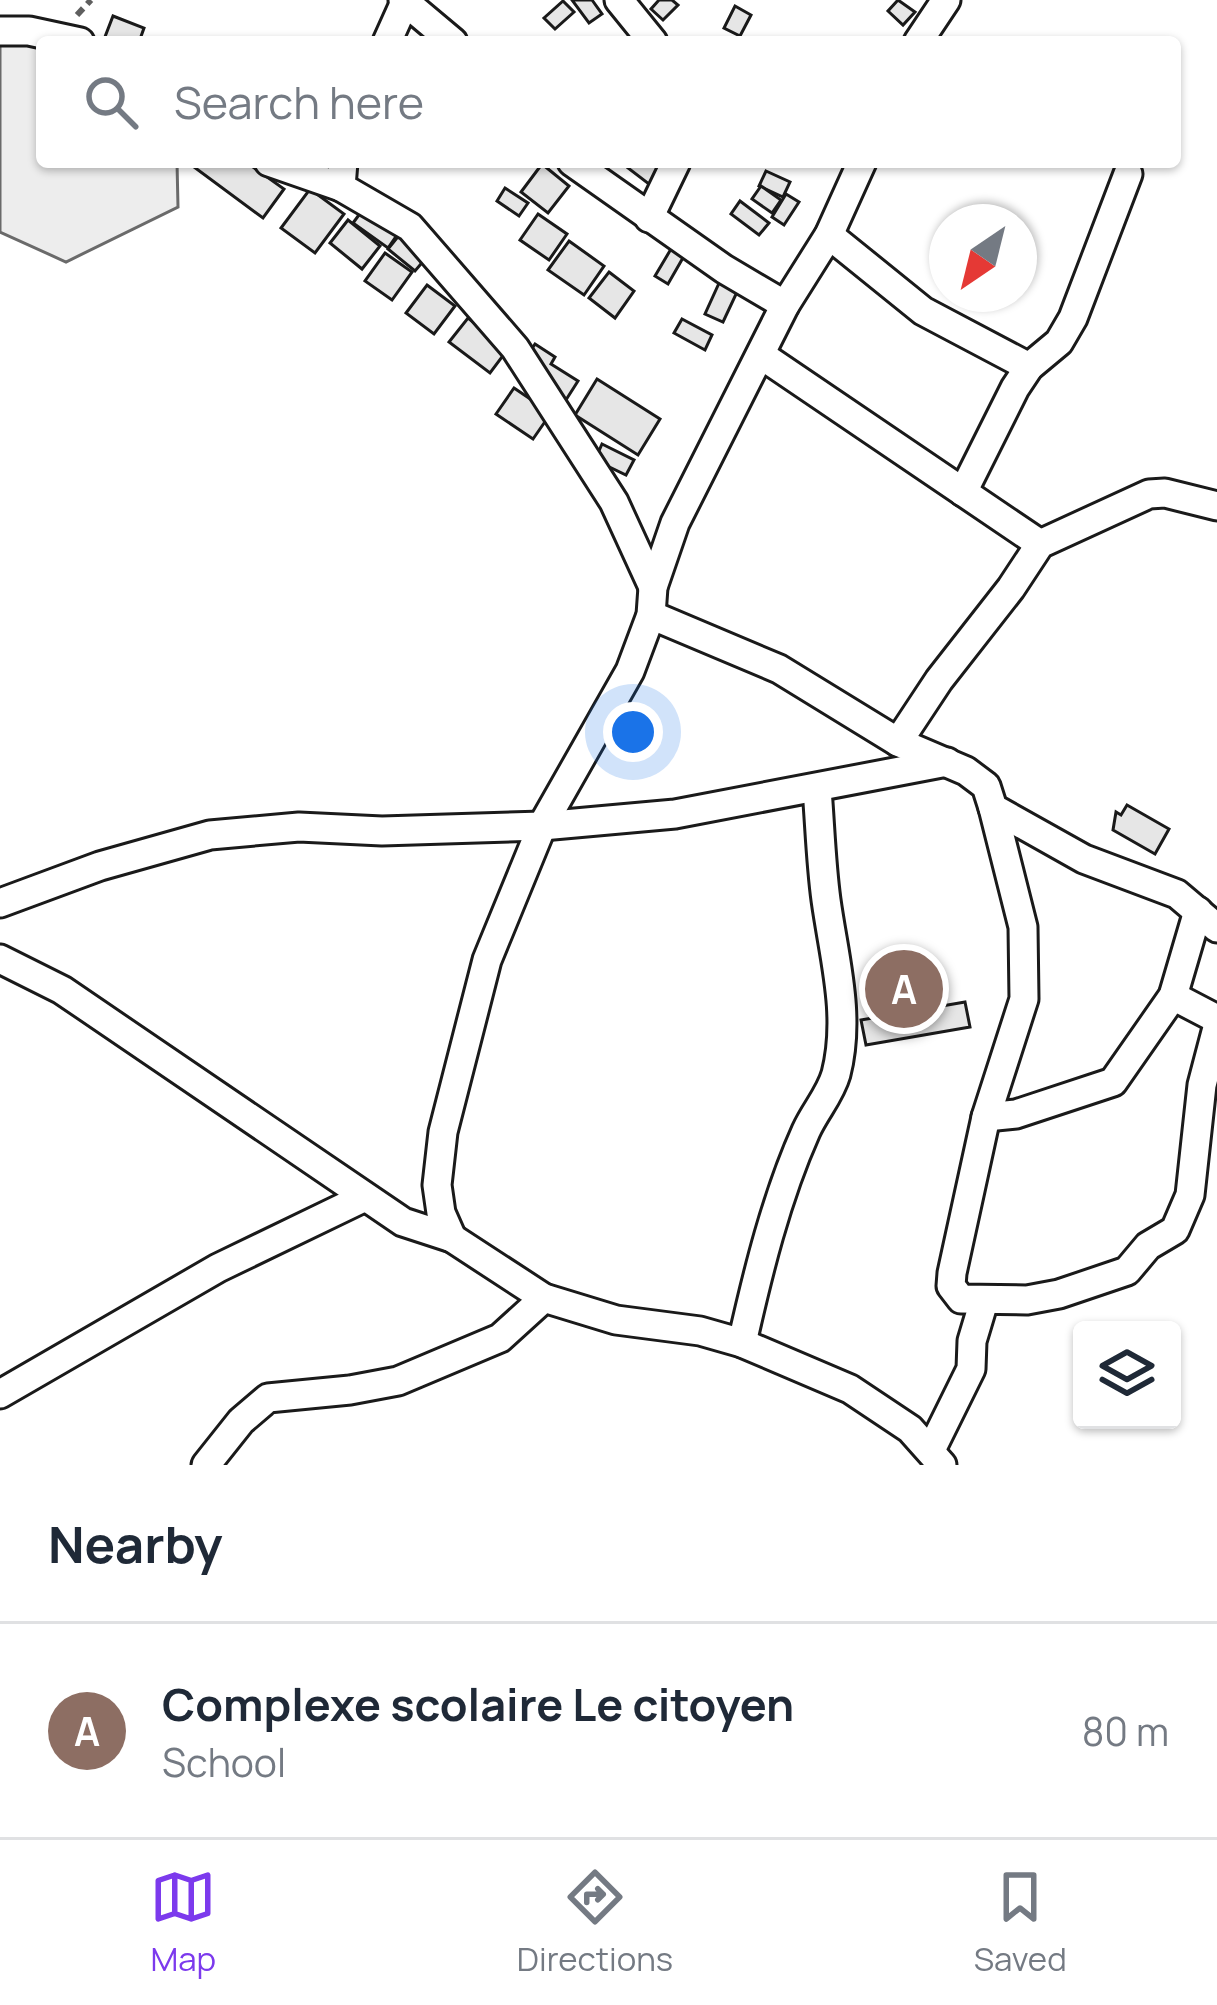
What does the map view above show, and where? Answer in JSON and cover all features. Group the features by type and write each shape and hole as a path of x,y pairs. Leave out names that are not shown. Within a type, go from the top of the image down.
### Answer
{"street":[{"path":"619,0 648,36"},
{"path":"922,36 946,0"},
{"path":"389,36 404,1 446,36"},
{"path":"0,31 52,36"},
{"path":"306,168 342,174 410,227 515,348 614,502 652,601 779,668 898,742 947,762 986,786 1024,927 1026,963 1024,999 986,1117 951,1286 962,1298 984,1301 1059,1294 1126,1271 1148,1246 1174,1229 1190,1195 1201,1128 1202,1085 1217,1028"},
{"path":"580,168 785,305"},
{"path":"649,218 673,168"},
{"path":"452,1238 441,1213 437,1185 443,1132 487,960 542,826 631,671 675,523 785,305 829,235 859,168"},
{"path":"964,492 1029,368 1059,342 1072,318 1128,174"},
{"path":"829,235 923,311 1029,368"},
{"path":"761,356 1040,544"},
{"path":"898,742 1040,544 1149,494 1166,493 1217,506"},
{"path":"0,903 100,866 210,835 299,827 382,831 542,826 675,814 947,762"},
{"path":"742,1343 760,1262 807,1129 836,1073 843,1018 817,789"},
{"path":"986,1117 1016,1114 1106,1087 1122,1073 1174,996 1207,919 1177,894 1084,860 993,808"},
{"path":"0,959 62,990 363,1198 403,1222 452,1238 544,1298 616,1320 700,1331 742,1343 850,1389 910,1429 936,1457 971,1369 972,1341 984,1301"},
{"path":"1174,996 1217,1018"},
{"path":"0,1394 218,1268 363,1198"},
{"path":"206,1465 241,1421 268,1398 398,1381 500,1338 544,1298"}],"shaded area":[{"path":"63,29 82,36 36,36 36,168 177,168 178,207 66,262 0,232 0,32"}],"building":[{"path":"572,0 592,0 602,14 589,23"},
{"path":"659,0 678,5 663,20 651,9"},
{"path":"898,0 915,12 903,25 888,11"},
{"path":"563,1 574,12 555,29 544,18"},
{"path":"735,6 751,15 740,36 724,28"},
{"path":"113,16 144,28 141,36 105,36"},
{"path":"195,168 254,168 284,189 263,218"},
{"path":"539,168 547,168 569,186 548,213 521,192"},
{"path":"628,168 675,168 658,191"},
{"path":"766,171 790,182 783,197 759,186"},
{"path":"761,186 781,200 772,213 752,199"},
{"path":"505,188 528,203 519,216 497,201"},
{"path":"310,189 344,214 315,253 281,228"},
{"path":"786,194 799,202 784,225 772,217"},
{"path":"372,197 406,222 388,248 353,223"},
{"path":"740,201 769,223 759,235 731,214"},
{"path":"538,214 567,234 549,260 520,240"},
{"path":"348,220 380,246 362,269 330,243"},
{"path":"409,223 426,258 415,271 388,249"},
{"path":"569,241 604,266 584,295 548,270"},
{"path":"671,249 684,256 668,284 655,276"},
{"path":"385,253 412,272 392,300 365,281"},
{"path":"609,272 634,291 615,318 589,298"},
{"path":"720,281 738,290 723,322 705,314"},
{"path":"427,285 455,306 434,334 406,313"},
{"path":"468,318 508,349 490,373 449,342"},
{"path":"682,319 712,335 705,350 674,333"},
{"path":"535,344 555,357 551,364 578,381 564,403 516,373"},
{"path":"597,379 660,419 638,455 575,415"},
{"path":"514,388 551,413 533,439 496,414"},
{"path":"602,444 634,460 626,475 595,460"},
{"path":"1127,805 1169,829 1155,854 1113,830 1116,812 1121,815"},
{"path":"965,1002 970,1027 866,1045 861,1020"}],"place":[{"name":"Complexe scolaire Le citoyen","path":"904,989"}]}
